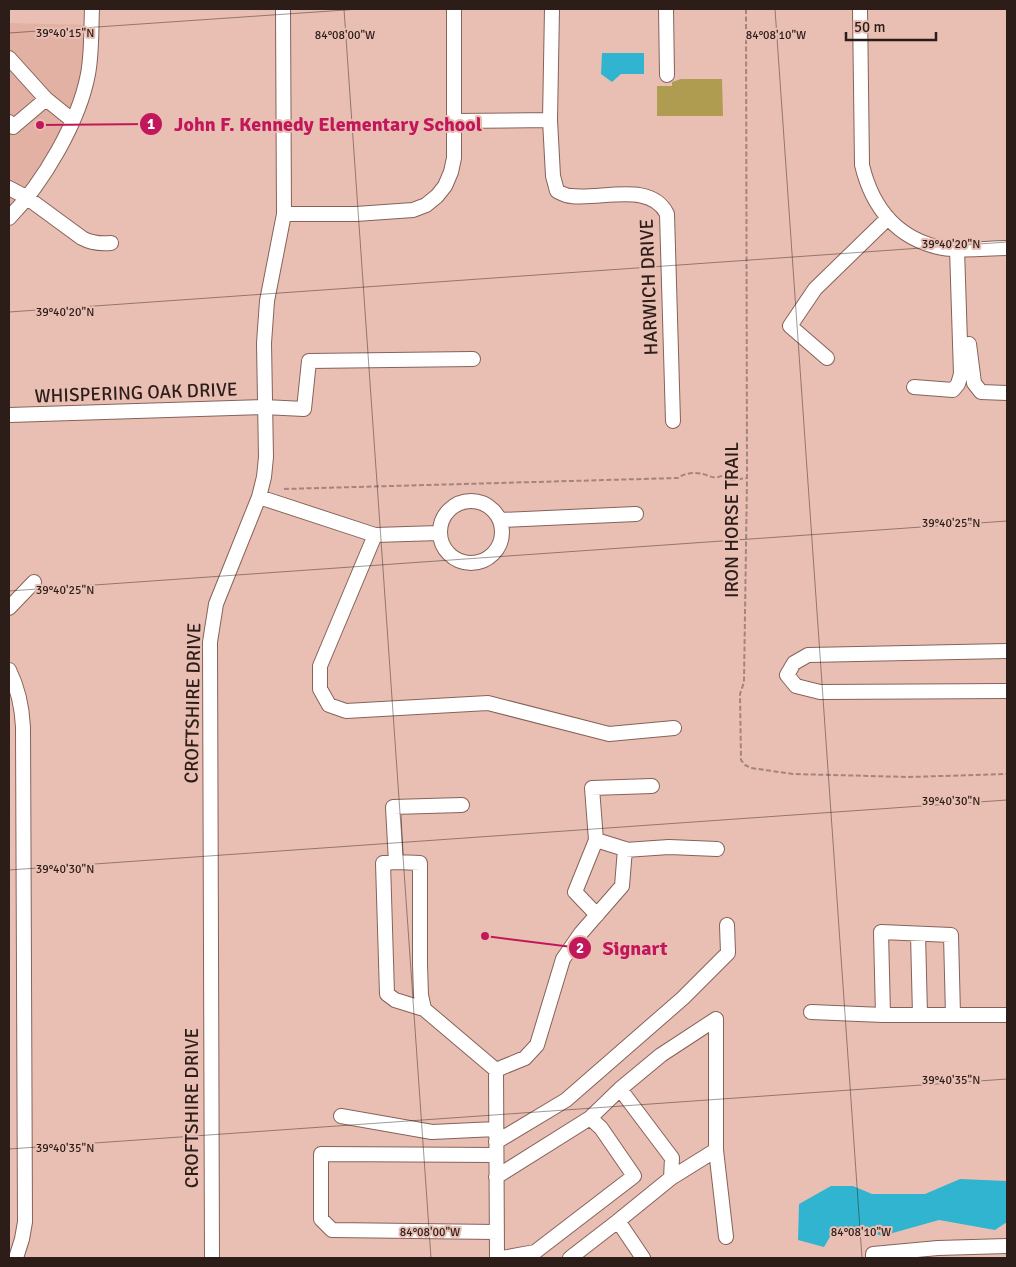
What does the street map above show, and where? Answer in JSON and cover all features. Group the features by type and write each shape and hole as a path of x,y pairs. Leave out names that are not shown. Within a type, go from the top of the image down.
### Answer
{"street":[{"path":"9,218 54,158 72,120 88,76 92,9"},
{"name":"CROFTSHIRE DRIVE","path":"212,1258 210,642 216,604 259,497 264,477 266,456 264,344 267,301 284,214 283,9"},
{"path":"284,214 402,212 414,210 426,205 446,186 454,158 454,9"},
{"name":"HARWICH DRIVE","path":"552,9 550,120 553,176 557,191 570,196 642,195 654,199 663,206 668,214 673,421"},
{"path":"666,9 667,75"},
{"path":"860,9 862,165 869,188 878,207 898,228 914,238 936,246 962,249 1007,248"},
{"path":"9,59 46,99 72,120"},
{"path":"9,122 13,127 46,99"},
{"path":"455,121 550,120"},
{"path":"9,188 26,197 82,238 101,244 111,242"},
{"path":"827,358 790,326 815,289 888,218"},
{"path":"914,387 953,390 958,384 961,374 962,249"},
{"path":"962,249 970,358 974,383 981,392 1007,393"},
{"name":"WHISPERING OAK DRIVE","path":"9,415 264,407 304,409 309,361 473,359"},
{"path":"259,497 375,535 439,533"},
{"path":"475,501 494,511 500,520 502,530 501,540 497,549 490,557 482,562 472,564 462,563 449,555 441,542 439,533 441,522 454,505 475,501"},
{"path":"500,520 636,514"},
{"path":"375,535 320,666 320,689 329,705 346,711 488,703 609,734 674,728"},
{"path":"9,608 34,582"},
{"path":"1007,651 808,655 794,663 788,675 796,686 820,692 1007,691"},
{"path":"9,670 18,695 23,727 25,1213 22,1239 16,1258"},
{"path":"597,915 575,892 596,840 592,788 652,786"},
{"path":"462,805 393,807 387,994 395,1000 424,1010 496,1070"},
{"path":"596,840 625,850 669,847 717,849"},
{"path":"496,1070 525,1058 537,1045 563,959 581,933 622,886 625,850"},
{"path":"390,862 420,863 420,972 424,1010"},
{"path":"496,1232 332,1230 321,1220 321,1154 496,1142 566,1100 683,998 728,954 727,926"},
{"path":"883,1015 881,932 952,935 953,1015"},
{"path":"918,934 920,1015"},
{"path":"811,1012 883,1015 1007,1015"},
{"path":"496,1177 590,1118 620,1088 661,1055 716,1019 716,1151 726,1236"},
{"path":"496,1070 497,1258"},
{"path":"620,1088 672,1158 671,1178"},
{"path":"341,1116 496,1142"},
{"path":"502,1258 535,1252 634,1176 601,1128 590,1118"},
{"path":"570,1258 671,1178 716,1151"},
{"path":"618,1221 643,1258"},
{"path":"873,1258 873,1254 938,1248 1007,1246"}],"path":[{"name":"IRON HORSE TRAIL","path":"746,9 747,478 744,682 740,694 741,760 751,768 793,774 909,777 1007,774"},
{"path":"284,489 678,478 684,474 702,474 710,478 723,475 732,480 747,478"}],"shaded area":[{"path":"9,23 91,25 91,49 69,130 9,218"},
{"path":"681,79 722,79 723,116 657,116 657,86 672,86 672,82"}],"water":[{"path":"602,53 644,53 644,74 621,74 612,82 601,74"},
{"path":"960,1179 1007,1181 1007,1222 995,1230 939,1220 882,1236 865,1230 831,1235 824,1247 798,1240 799,1204 831,1186 853,1186 872,1194 925,1194"}],"place":[{"name":"John F. Kennedy Elementary School","path":"40,125"},
{"name":"Signart","path":"485,936"}]}
